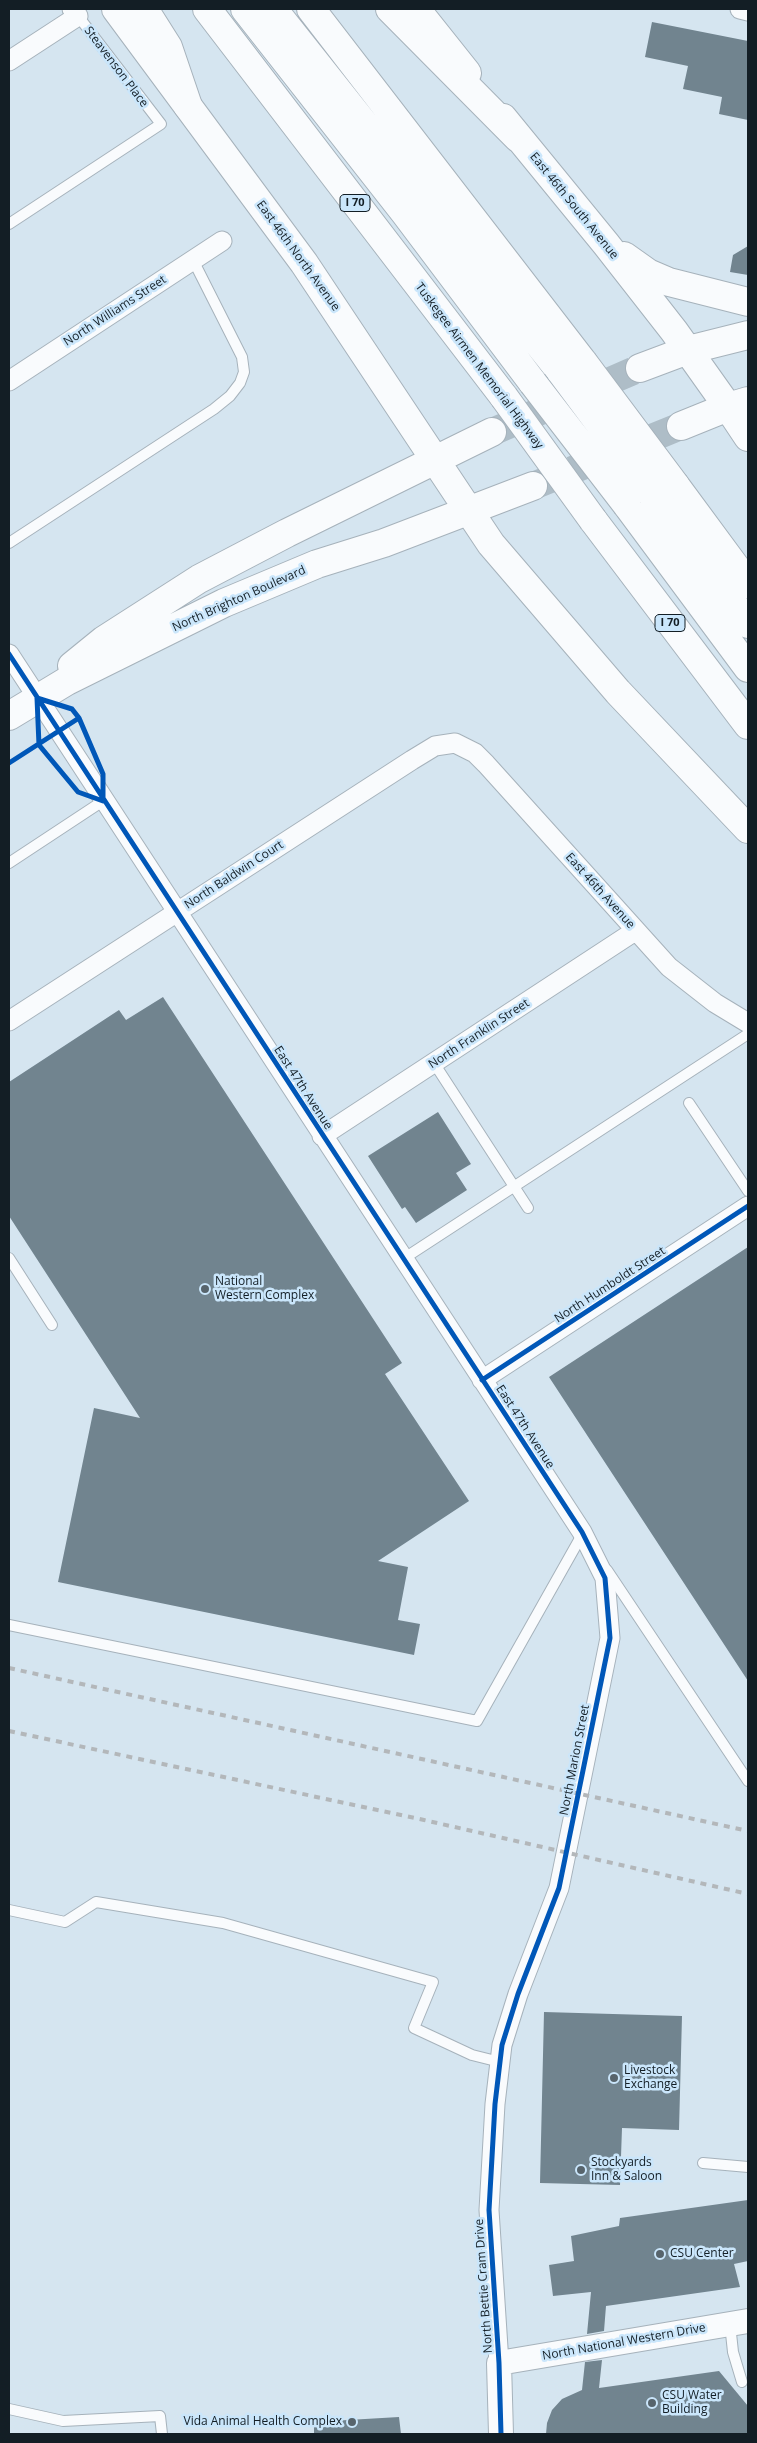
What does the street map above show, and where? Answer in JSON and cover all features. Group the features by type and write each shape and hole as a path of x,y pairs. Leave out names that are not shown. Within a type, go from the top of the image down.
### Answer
{"main road":[{"name":"East 46th North Avenue","path":"116,9 304,263 491,544 634,711 748,829"},
{"path":"144,9 168,47 188,106"},
{"name":"Tuskegee Airmen Memorial Highway","path":"207,9 504,396 592,520 748,725"},
{"path":"245,9 405,213 748,668"},
{"path":"273,9 572,367"},
{"path":"311,9 664,490 748,624"},
{"path":"390,9 518,138"},
{"name":"East 46th South Avenue","path":"416,9 518,138 606,244 688,350 738,404 748,437"},
{"path":"606,244 648,273 669,282 748,302"},
{"path":"640,368 688,350 748,335"},
{"path":"681,426 738,404"},
{"name":"North Brighton Boulevard","path":"37,698 95,646 188,585 435,458 492,432"},
{"name":"North Brighton Boulevard","path":"9,716 37,698 224,603 317,564 384,543 533,486"},
{"path":"664,490 748,584"}],"street":[{"path":"740,9 748,10"},
{"path":"9,61 75,12"},
{"name":"North Williams Street","path":"9,381 222,241"},
{"name":"East 47th Avenue","path":"9,654 103,801 177,911 582,1532"},
{"name":"North Baldwin Court","path":"9,1021 435,746 455,743 463,746"},
{"name":"East 46th Avenue","path":"463,746 486,764 635,931 670,967 694,988 748,1023"},
{"name":"North Franklin Street","path":"322,1136 635,931"},
{"name":"North Humboldt Street","path":"482,1380 748,1206"},
{"name":"North Marion Street","path":"520,1991 559,1888 610,1638 605,1578 582,1532"},
{"name":"North Bettie Cram Drive","path":"501,2434 499,2363 489,2210 495,2104 502,2045 520,1991"},
{"name":"North National Western Drive","path":"499,2363 739,2322"}],"lane":[{"name":"Steavenson Place","path":"9,224 161,124 75,12"},
{"path":"9,543 214,409 230,396 240,383 244,372 242,357 193,260"},
{"path":"9,863 103,801"},
{"path":"403,1259 748,1034"},
{"path":"434,1063 528,1208"},
{"path":"690,1103 748,1191"},
{"path":"9,1258 52,1325"},
{"path":"9,1625 477,1721 582,1532 748,1781"},
{"path":"9,1910 65,1922 96,1902 223,1923 433,1982 414,2028 472,2055 500,2062"},
{"path":"703,2164 748,2167"},
{"path":"739,2322 733,2352 742,2382"},
{"path":"9,2409 63,2421 160,2416 162,2434"}],"building":[{"path":"652,22 748,41 748,120 719,114 722,97 683,89 688,66 645,57"},
{"path":"748,246 748,275 730,272 733,255"},
{"name":"National Western Complex","path":"163,997 402,1363 385,1374 469,1501 378,1561 408,1567 398,1620 420,1624 414,1655 58,1582 94,1408 140,1418 9,1216 9,1082 119,1010 126,1020"},
{"path":"438,1112 471,1164 456,1173 467,1190 416,1223 405,1207 402,1209 368,1156"},
{"path":"748,1247 748,1681 549,1377"},
{"name":"Livestock Exchange","path":"544,2012 682,2016 679,2130 622,2128 620,2185 540,2183"},
{"name":"CSU Center","path":"748,2200 748,2261 734,2264 740,2287 606,2306 604,2331 587,2334 591,2292 553,2296 549,2265 574,2261 571,2236 619,2226 620,2218"},
{"name":"CSU Water Building","path":"602,2360 599,2388 719,2371 748,2406 748,2434 546,2434 547,2423 552,2410 562,2399 582,2390 585,2362"},
{"path":"399,2417 401,2434 314,2434 314,2422"}],"tunnel":[{"path":"492,432 640,368"},
{"path":"533,486 681,426"}],"railway":[{"path":"9,1668 748,1831"},
{"path":"9,1731 424,1820 748,1894"}],"cycle path":[{"path":"9,654 582,1532 605,1578 610,1638 559,1888 518,1994 502,2045 495,2104 489,2210 499,2363 501,2434"},
{"path":"37,698 72,709 79,718 103,774 103,801 78,792 39,745 37,698"},
{"path":"9,763 79,718"},
{"path":"482,1380 748,1206"}],"place":[{"name":"National Western Complex","path":"205,1289"},
{"name":"Livestock Exchange","path":"614,2078"},
{"name":"Stockyards Inn & Saloon","path":"581,2170"},
{"name":"CSU Center","path":"660,2254"},
{"name":"CSU Water Building","path":"652,2403"},
{"name":"Vida Animal Health Complex","path":"352,2422"}]}
